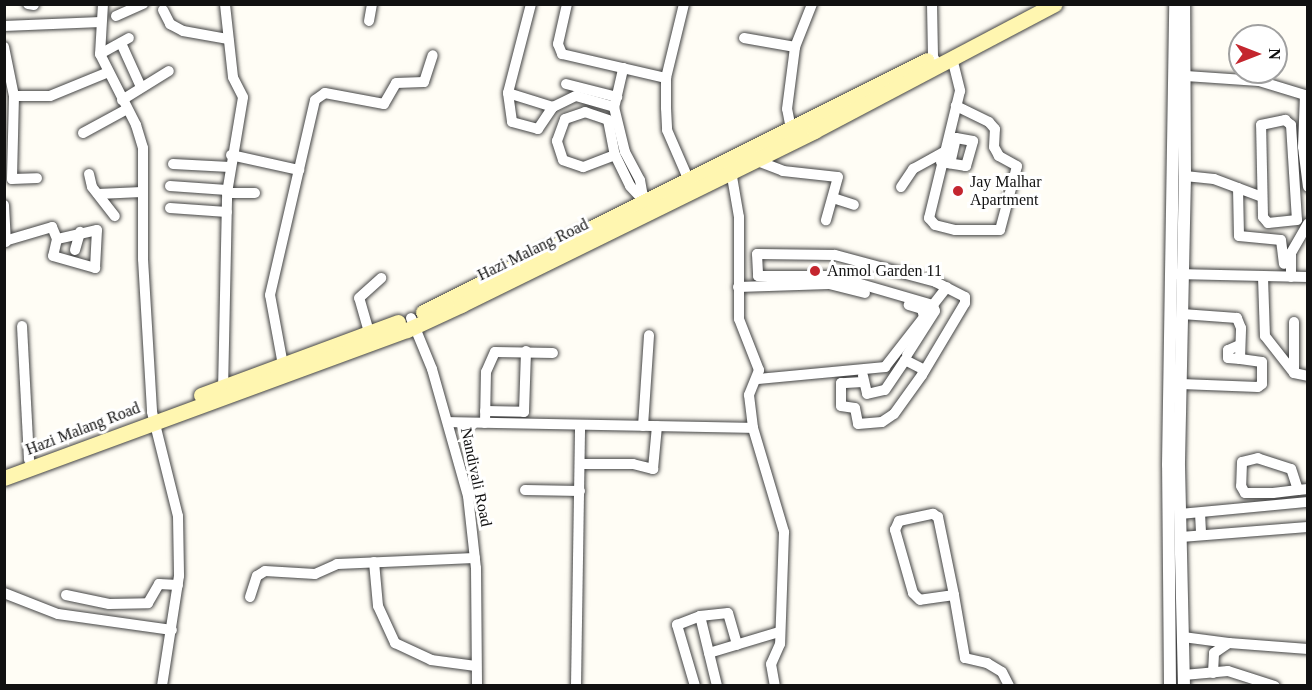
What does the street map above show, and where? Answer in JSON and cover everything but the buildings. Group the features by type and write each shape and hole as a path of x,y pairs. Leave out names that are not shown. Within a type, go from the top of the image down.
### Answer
{"main road":[{"name":"Hazi Malang Road","path":"730,165 756,160 1037,4"},
{"name":"Hazi Malang Road","path":"4,469 224,392 413,322 730,165 791,129 936,61 952,58 1055,4"},
{"name":"Hazi Malang Road","path":"224,392 283,365 369,333 413,322"},
{"name":"Hazi Malang Road","path":"4,478 152,417"}],"street":[{"path":"28,4 34,5"},
{"path":"103,4 100,22 100,54 106,73 125,105 143,148 142,192 152,417 177,502 178,585 162,686"},
{"path":"116,16 143,4"},
{"path":"224,392 227,192 231,155 243,97 234,81 225,4"},
{"path":"369,21 372,4"},
{"path":"531,4 508,93 512,122 516,126 541,128 553,107 576,96 615,102"},
{"path":"567,4 558,50 666,78"},
{"path":"684,4 666,78 667,130 690,184"},
{"path":"791,129 787,110 795,46 812,4"},
{"path":"932,4 936,61"},
{"path":"1170,686 1178,274 1175,4"},
{"path":"1184,4 1185,176 1178,274 1182,314 1180,514 1184,680 1228,671 1275,686"},
{"path":"163,10 170,24 183,31 228,39"},
{"path":"4,27 100,22"},
{"path":"744,38 795,46"},
{"path":"100,54 125,41 141,87"},
{"path":"4,47 14,96 8,181 37,178"},
{"path":"283,365 270,295 298,170 319,94 384,104 396,83 424,82 433,55"},
{"path":"952,58 960,91 956,106 945,159 928,211 931,222 955,230 1002,228 1017,166 999,156 994,147 994,129 988,123 956,106"},
{"path":"623,68 615,102 643,207"},
{"path":"83,133 125,105 141,87 170,71"},
{"path":"14,96 50,96 106,73"},
{"path":"1186,76 1259,81 1305,95 1303,147 1308,187"},
{"path":"566,84 615,102"},
{"path":"508,93 553,107"},
{"path":"615,155 583,167 563,160 557,141 565,119 577,112 608,120 615,155 643,207"},
{"path":"1288,121 1296,222 1264,222 1262,197 1261,124 1288,121"},
{"path":"231,155 298,170"},
{"path":"901,187 913,169 945,159"},
{"path":"756,160 783,171 838,177 826,220"},
{"path":"173,164 230,167"},
{"path":"730,165 739,217 739,319 758,361 758,379 749,395 753,428 783,522 778,652 771,664 775,686"},
{"path":"89,174 98,194 115,216"},
{"path":"1185,176 1214,179 1262,197"},
{"path":"623,182 643,207"},
{"path":"170,186 255,193"},
{"path":"1238,188 1239,236 1281,240 1284,264"},
{"path":"98,194 142,192"},
{"path":"833,198 854,205"},
{"path":"4,205 6,241 48,226 54,229 57,239 53,257 94,269 98,232 93,229 57,239"},
{"path":"170,208 227,212"},
{"path":"1291,277 1291,253 1308,223"},
{"path":"75,250 80,232"},
{"path":"777,281 756,275 757,254 835,255 947,287 966,301 925,370 894,414 882,422 858,424 855,408 841,406 841,383 863,382"},
{"path":"1178,274 1308,277"},
{"path":"1263,277 1265,336 1294,373 1308,376"},
{"path":"369,333 359,298 381,278"},
{"path":"738,287 777,281 825,280 901,300 925,311"},
{"path":"907,355 910,342 925,311 947,287"},
{"path":"1181,384 1260,386 1261,360 1240,358 1237,318 1182,314"},
{"name":"Nandivali Road","path":"413,322 449,422 468,496 475,558 477,686"},
{"path":"1293,322 1294,373"},
{"path":"22,326 29,460"},
{"path":"643,426 649,335"},
{"path":"758,379 885,367 910,342"},
{"path":"485,423 486,372 491,355 500,350 553,353"},
{"path":"485,411 524,412 526,351"},
{"path":"863,370 864,394 883,391 905,360 925,370"},
{"path":"883,391 885,367"},
{"path":"449,422 753,428"},
{"path":"576,686 577,491 580,425"},
{"path":"580,464 633,464 653,469 657,426"},
{"path":"1258,458 1291,469 1303,490 1245,493 1241,486 1242,462 1258,458"},
{"path":"525,490 577,491"},
{"path":"572,511 577,491"},
{"path":"1180,514 1308,502"},
{"path":"1200,513 1201,536"},
{"path":"954,595 916,599 895,530 899,521 933,514 938,517 954,595 965,658 987,663 1002,672 1009,686"},
{"path":"1181,537 1308,527"},
{"path":"250,597 256,576 265,571 315,574 337,564 475,558"},
{"path":"374,562 378,606 396,643 431,660 476,666"},
{"path":"66,595 109,604 148,603 159,584 178,585"},
{"path":"4,593 58,614 172,630"},
{"path":"714,671 694,681 677,625 700,616 728,614 737,645"},
{"path":"700,616 717,686"},
{"path":"709,653 779,632"},
{"path":"1183,637 1308,649"},
{"path":"1213,673 1214,653 1229,643"}],"place":[{"name":"Jay Malhar Apartment","path":"958,191"},
{"name":"Anmol Garden 11","path":"815,271"}]}
